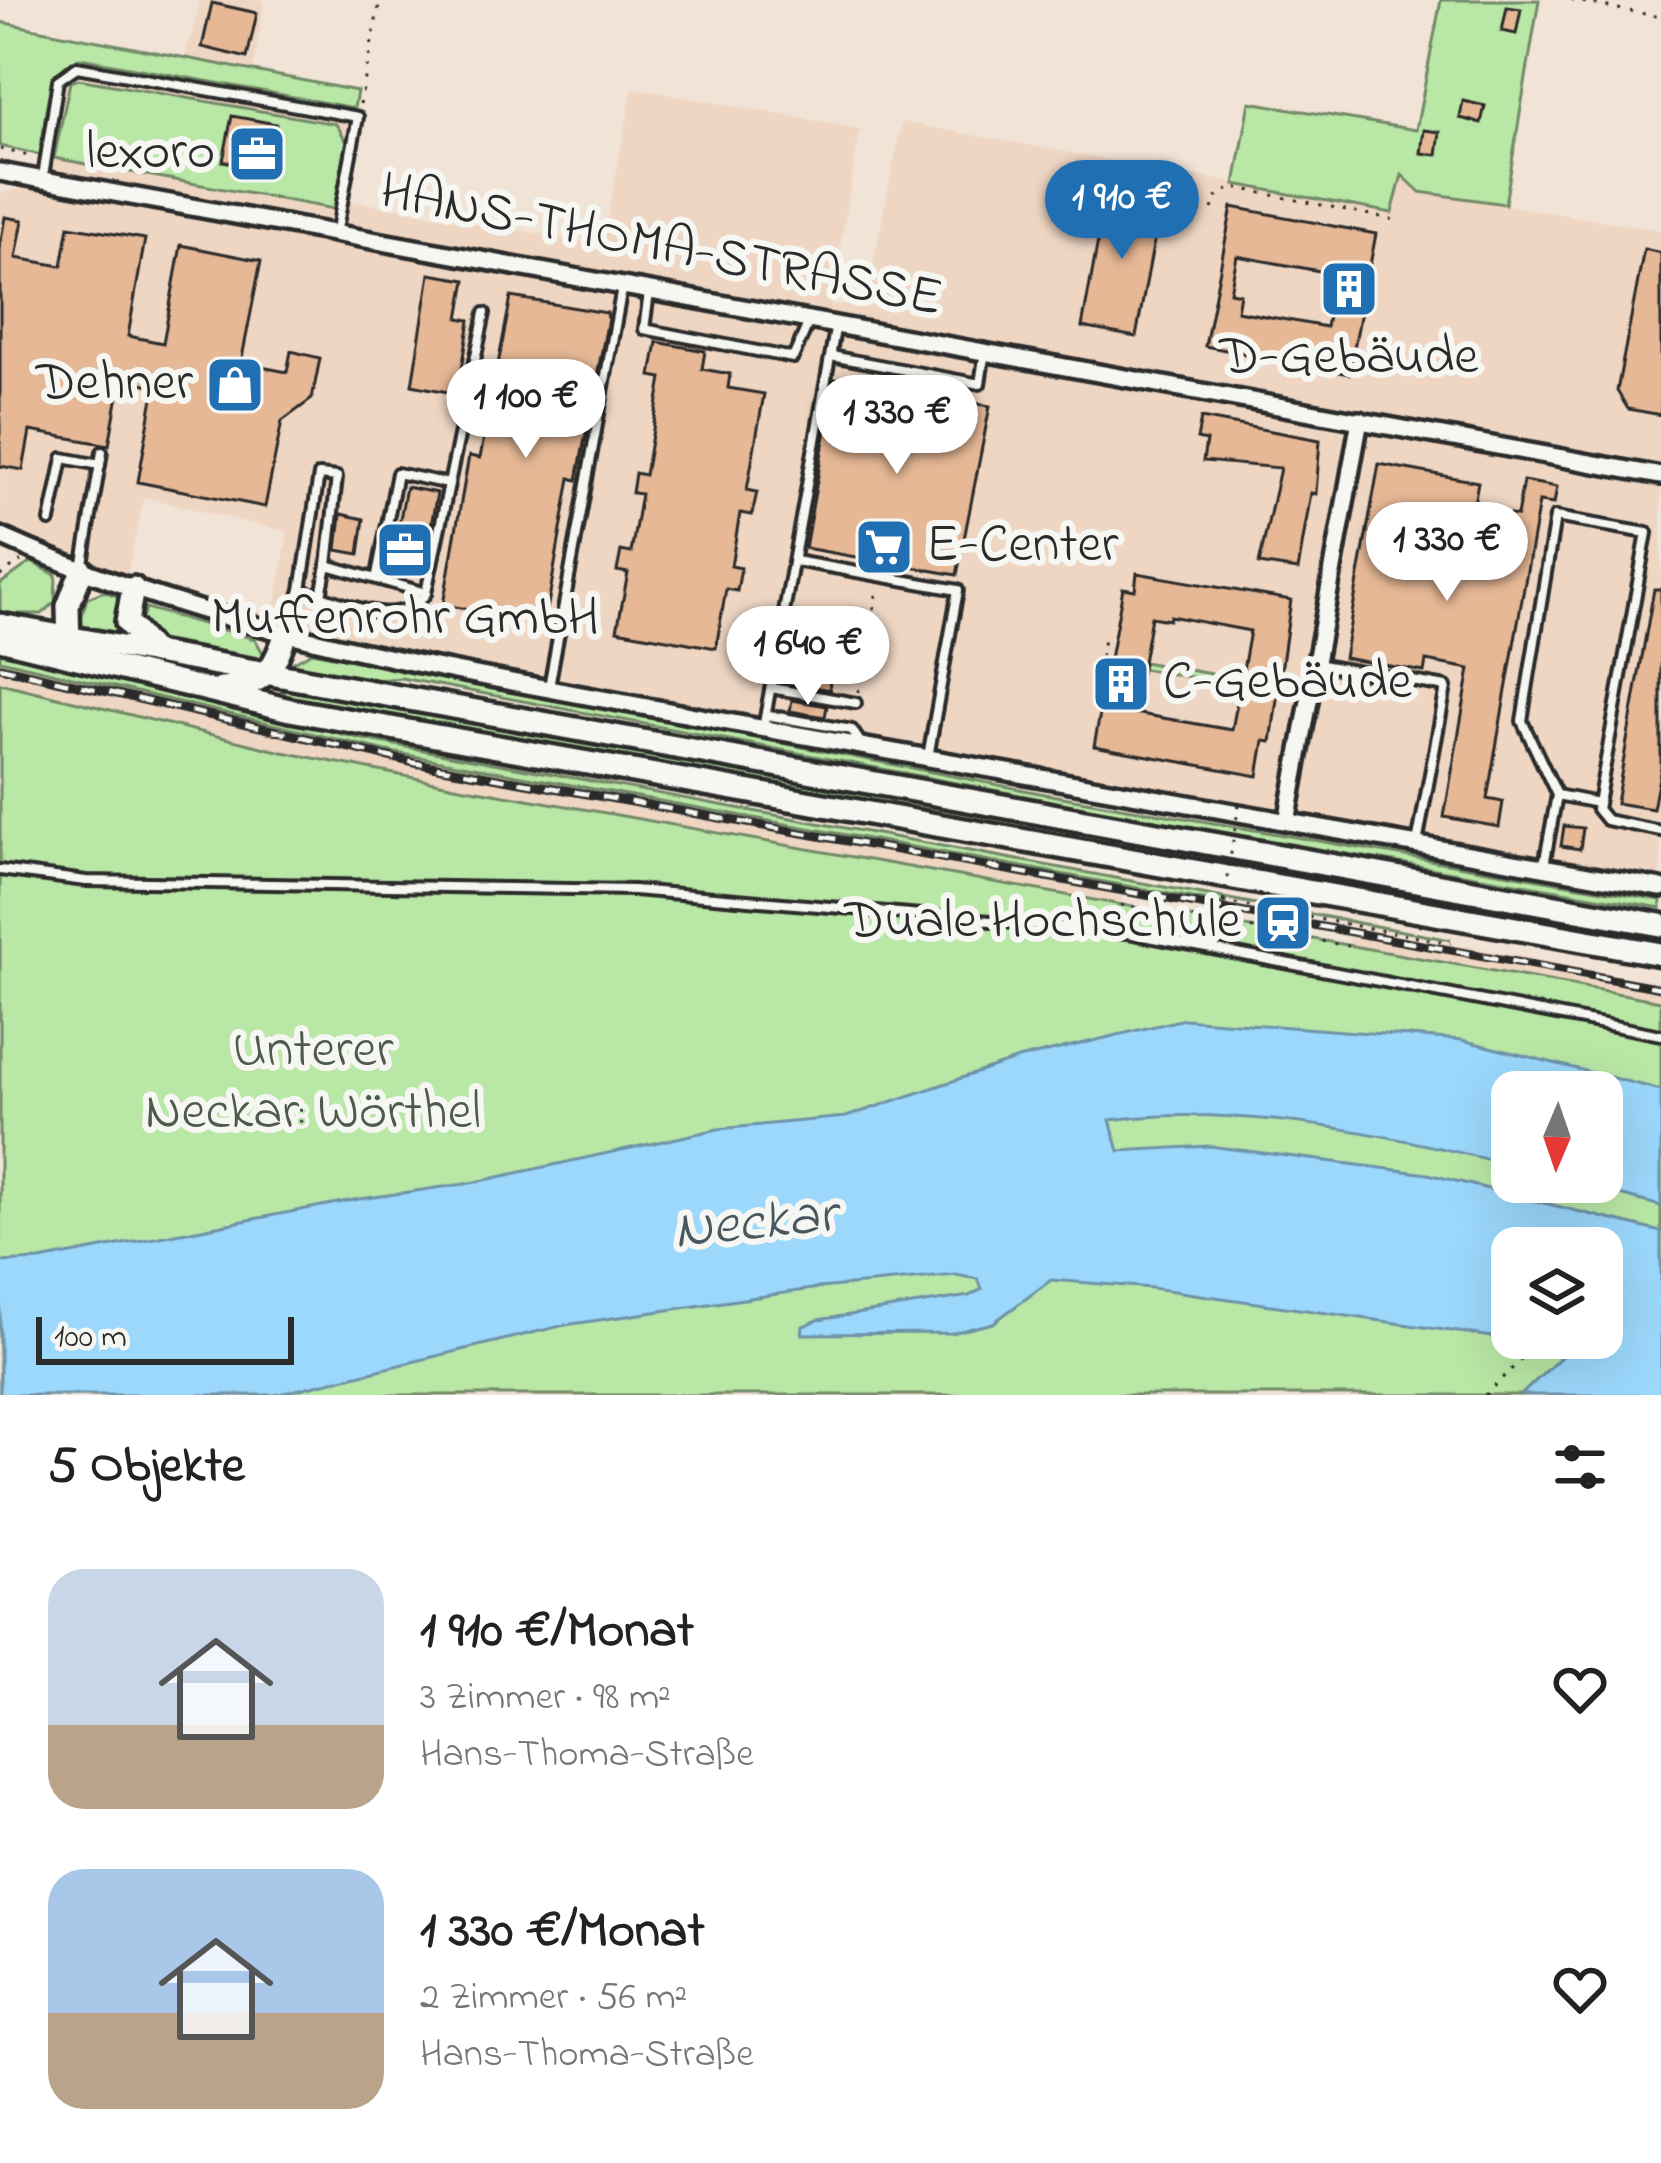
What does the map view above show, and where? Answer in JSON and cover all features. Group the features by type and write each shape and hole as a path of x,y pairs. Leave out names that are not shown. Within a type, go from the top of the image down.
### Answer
{"main road":[{"path":"69,648 68,606 82,570"},
{"path":"133,588 127,622 136,638 155,653"},
{"path":"11,627 68,606"},
{"path":"11,627 196,690 1661,954"},
{"path":"196,690 244,687 273,672 285,636"},
{"path":"0,639 155,653 273,672 1661,925"}],"street":[{"name":"HANS-THOMA-STRASSE","path":"0,172 45,169 337,230 1661,476"},
{"path":"1287,822 1360,420"},
{"path":"0,536 133,588 285,636 548,688 765,722 862,746 1661,888"}],"lane":[{"path":"45,169 58,80 76,68 358,117 337,230"},
{"path":"548,688 623,283"},
{"path":"650,288 644,329 771,354 793,358 810,318"},
{"path":"301,590 389,615 419,604 427,592 485,313"},
{"path":"765,722 837,323"},
{"path":"831,356 980,384 985,350"},
{"path":"82,570 102,452"},
{"path":"50,521 63,458 100,465"},
{"path":"377,575 397,472 449,484"},
{"path":"285,636 301,590 319,475 337,477 321,595"},
{"path":"1544,866 1557,795 1522,721 1555,517 1647,532 1598,802 1606,820 1661,831"},
{"path":"795,561 958,590 928,758"},
{"path":"327,565 427,592"},
{"path":"1316,664 1446,687 1417,845"},
{"path":"771,688 856,704"},
{"path":"1557,795 1598,802"},
{"path":"0,870 86,881 634,890 1128,933 1661,1035"}],"path":[{"path":"358,117 380,0"},
{"path":"1571,0 1661,16"},
{"path":"0,149 45,169"},
{"path":"1212,209 1216,198 1233,187 1395,220"},
{"path":"0,576 21,562 27,548"},
{"path":"856,704 879,576"},
{"path":"1097,680 1105,634"},
{"path":"1240,797 1222,902 1450,943"},
{"path":"1121,905 1348,946"},
{"path":"1281,934 1285,913"},
{"path":"1485,1395 1522,1359"}],"shaded area":[{"path":"201,0 264,0 250,90 364,112 352,201 602,245 633,88 860,129 830,305 865,305 902,122 1235,183 1250,102 1417,130 1420,192 1661,230 1661,882 272,628 288,532 144,497 126,579 0,531 0,194 37,184 54,83 65,66 94,59 180,75"},
{"path":"0,660 391,752 1252,910 1251,918 1123,895 1121,907 278,751 0,683"},
{"path":"1350,935 1447,953 1450,946 1466,946 1661,984 1661,1001 1348,949"}],"green space":[{"path":"1441,0 1539,0 1505,204 1420,192 1402,175 1392,213 1235,184 1250,102 1416,130"},
{"path":"0,22 357,91 354,108 80,58 67,64 52,85 41,155 0,146"},
{"path":"78,79 336,124 347,142 334,209 54,158 70,82"},
{"path":"31,562 56,575 55,602 42,614 0,614 0,584"},
{"path":"104,591 119,597 118,625 131,645 76,636 87,598"},
{"path":"146,608 255,639 267,660 157,642 137,627"},
{"path":"0,649 358,738 1451,940 1227,899 1225,904 391,752 0,660"},
{"path":"312,652 1045,794 1661,900 1661,908 1168,823 401,678 374,680 290,664"},
{"path":"1143,662 1240,679 1239,685 1142,669"},
{"name":"Unterer Neckar: Wörthel","path":"0,683 278,751 460,787 1661,1001 1661,1328 1623,1276 1623,1227 1491,1227 1491,1359 1559,1359 1521,1395 0,1395"},
{"path":"276,685 1661,937 1661,943 386,716 287,696"}],"water":[{"name":"Neckar","path":"1184,1019 1462,1040 1585,1071 1491,1071 1491,1161 1364,1133 1260,1119 1158,1116 1110,1120 1119,1151 1209,1146 1428,1174 1491,1190 1491,1203 1544,1203 1661,1232 1661,1395 1521,1395 1559,1359 1623,1359 1623,1227 1491,1227 1491,1337 1152,1288 1051,1280 993,1323 952,1333 802,1334 803,1326 818,1320 969,1296 982,1289 978,1279 956,1275 819,1288 565,1325 275,1395 0,1395 0,1262 40,1260 353,1200 471,1183 718,1129 846,1117 1018,1059"},
{"path":"1623,1080 1661,1090 1661,1206 1623,1196"}],"building":[{"path":"212,3 257,13 247,58 202,47"},
{"path":"1507,7 1521,9 1516,34 1502,31"},
{"path":"1463,101 1485,106 1481,123 1460,118"},
{"path":"232,116 276,124 268,169 223,161"},
{"path":"1424,130 1440,132 1437,155 1421,153"},
{"path":"1108,187 1162,198 1136,337 1082,327"},
{"name":"D-Gebäude","path":"1232,207 1376,234 1349,374 1205,346","holes":["1237,256 1336,274 1326,327 1237,311 1240,294 1230,292"]},
{"path":"5,217 23,220 16,258 62,266 69,226 145,239 128,336 163,343 181,245 261,261 241,363 287,372 291,351 320,358 312,399 282,421 265,507 138,482 155,386 121,379 109,445 30,431 23,470 0,466 0,246"},
{"path":"1644,249 1661,253 1661,415 1628,409 1617,391"},
{"path":"430,274 466,280 459,318 470,320 458,394 412,385"},
{"path":"511,297 607,313 608,319 577,480 570,478 545,622 443,605 469,456 480,458"},
{"path":"657,342 705,351 702,369 730,374 728,388 764,394 747,490 757,492 752,515 740,513 731,566 741,568 737,591 726,589 716,648 617,630 628,573 617,571 621,551 631,553 641,494 632,493 635,473 645,475 662,378 651,376"},
{"path":"835,379 990,406 957,575 805,548"},
{"path":"1201,418 1320,440 1316,494 1311,493 1298,570 1259,564 1280,468 1203,461 1206,441 1197,439"},
{"path":"1379,464 1478,482 1473,509 1517,516 1523,481 1557,487 1554,504 1539,502 1487,799 1503,802 1499,827 1444,817 1470,669 1426,661 1424,672 1344,658"},
{"path":"406,487 437,493 423,568 392,562"},
{"path":"341,514 364,519 359,554 337,550"},
{"path":"1137,573 1291,600 1271,742 1264,741 1258,776 1094,746 1123,588 1135,590","holes":["1170,616 1250,631 1232,730 1134,713 1151,617 1169,620"]},
{"path":"1654,589 1661,589 1661,767 1653,809 1616,803"},
{"path":"808,672 829,675 830,690 795,684 796,678 807,680"},
{"path":"792,700 827,706 825,717 790,711"},
{"path":"1564,826 1583,828 1580,849 1561,846"}],"railway":[{"path":"0,667 415,763 1661,988"}],"place":[{"name":"lexoro","path":"257,154"},
{"name":"D-Gebäude","path":"1349,289"},
{"name":"Dehner","path":"235,385"},
{"name":"E-Center","path":"884,547"},
{"name":"Muffenrohr GmbH","path":"405,550"},
{"name":"C-Gebäude","path":"1121,684"},
{"name":"Duale Hochschule","path":"1283,923"}]}
